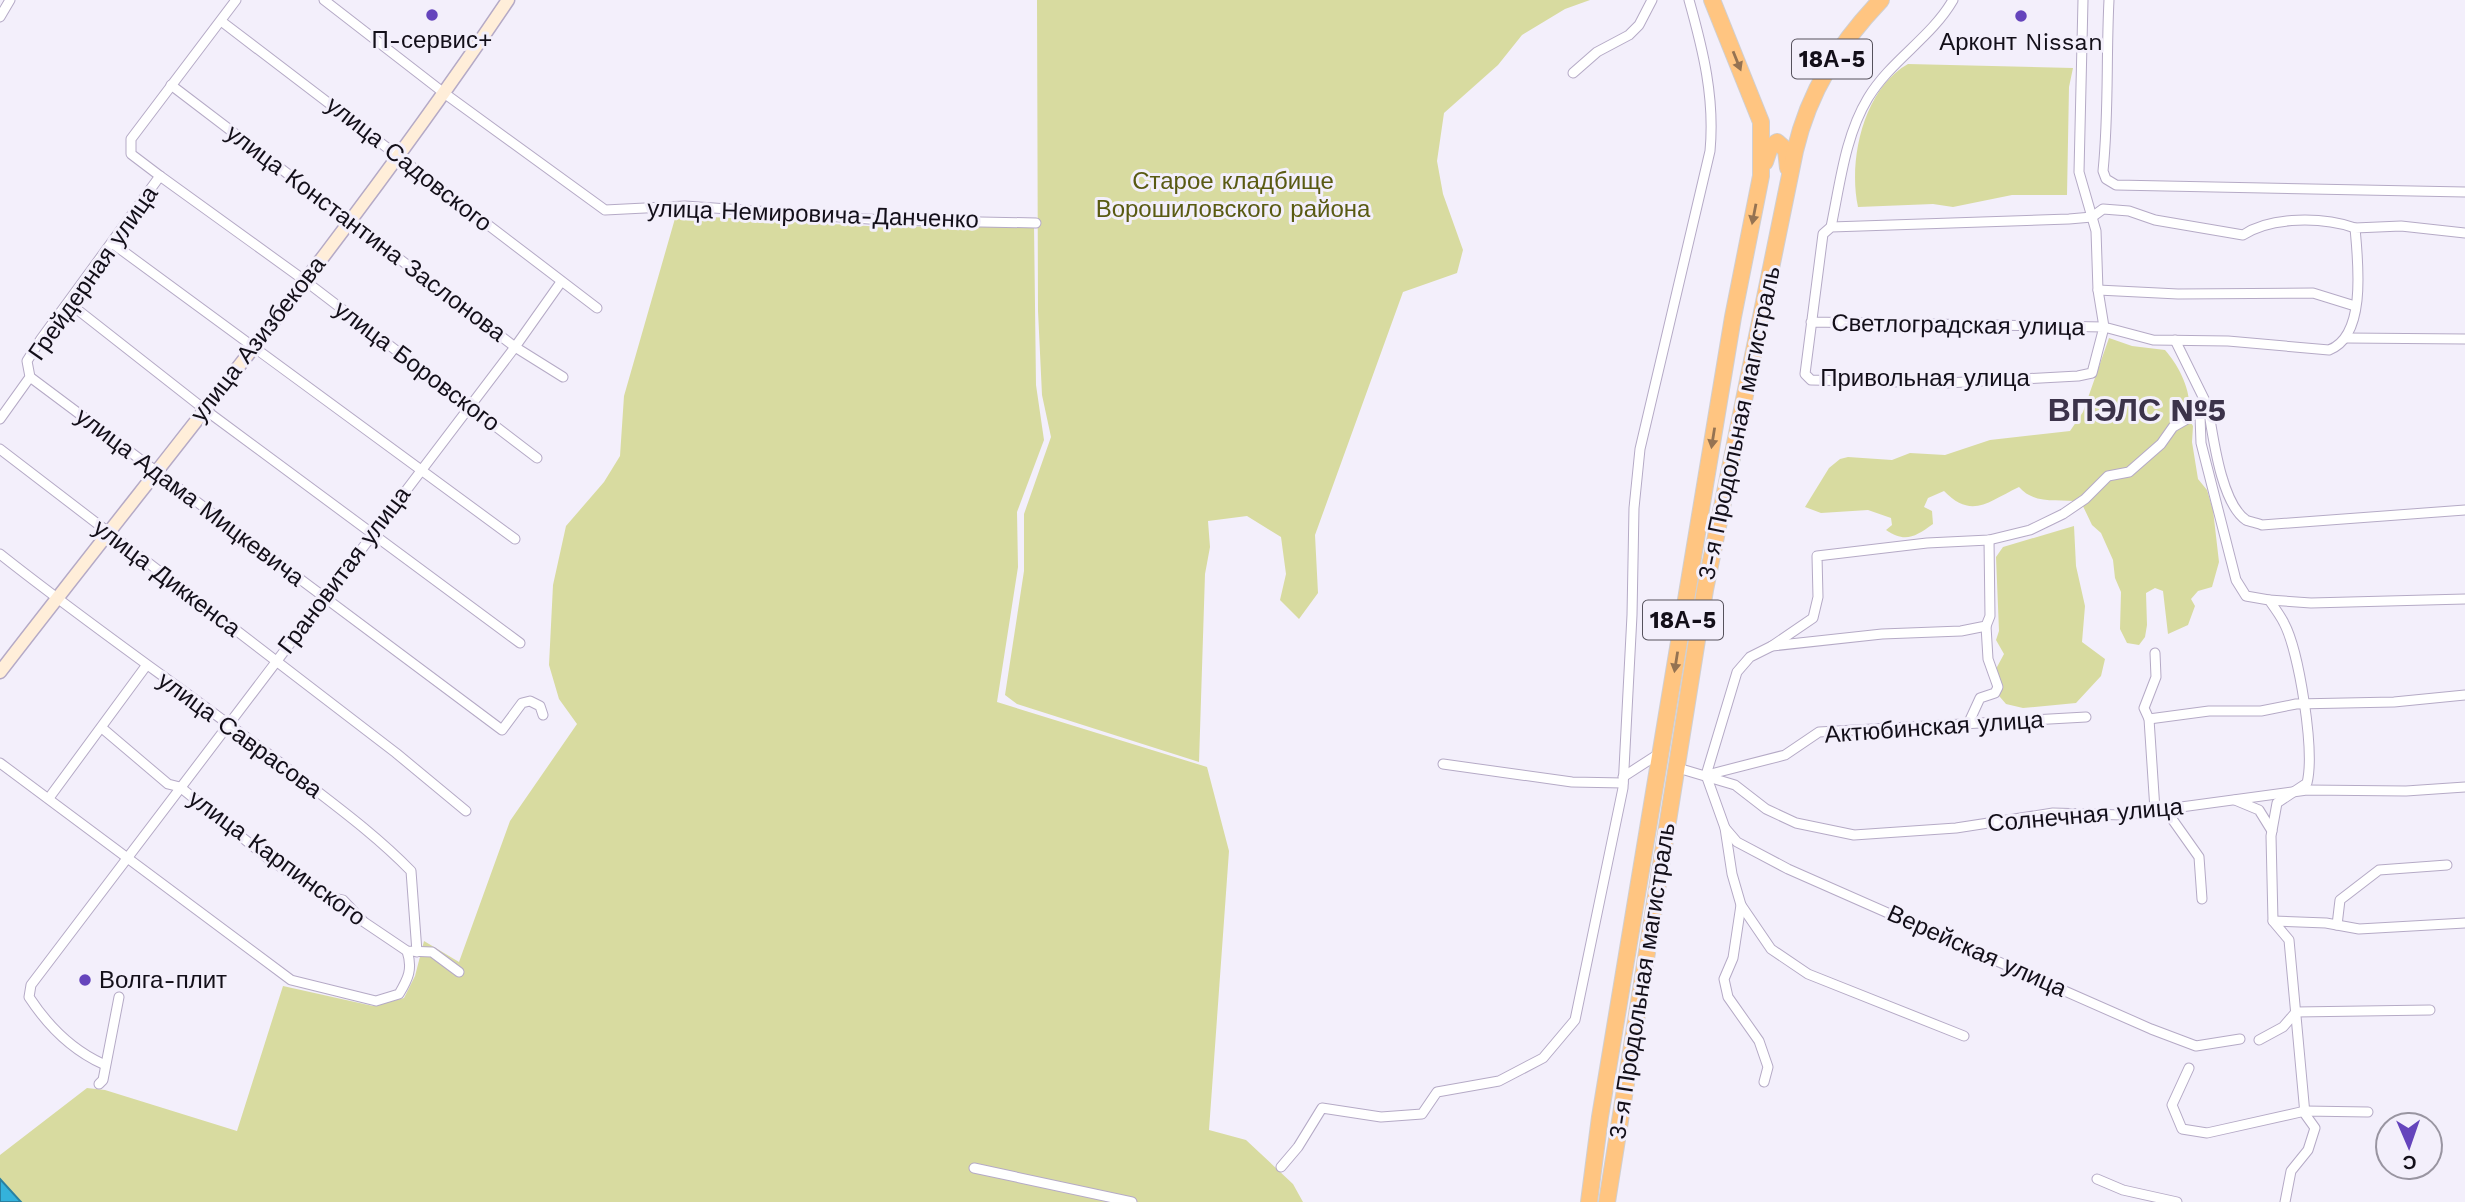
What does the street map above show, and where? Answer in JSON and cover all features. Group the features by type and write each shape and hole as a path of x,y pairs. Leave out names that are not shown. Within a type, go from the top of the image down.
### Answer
{"highway":[{"name":"3-я Продольная магистраль","path":"1589,1202 1600,1117 1661,752 1734,317 1761,176 1761,122 1712,0"},
{"name":"3-я Продольная магистраль","path":"1607,1202 1705,590 1800,129 1813,92 1831,60 1881,0"},
{"path":"1761,122 1769,135 1780,139 1800,129"},
{"path":"1761,176 1770,147 1777,142 1786,150 1789,181"}],"main road":[{"name":"улица Азизбекова","path":"0,672 304,280 444,93 508,0"}],"street":[{"path":"0,18 10,0"},
{"name":"Грейдерная улица","path":"0,419 30,377 27,361 105,248 112,243 160,176 131,154 131,139 236,0"},
{"name":"улица Немировича-Данченко","path":"324,0 444,93 605,209 685,205 883,220 1036,223"},
{"path":"1573,73 1597,52 1629,35 1639,25 1652,0"},
{"path":"1281,1167 1298,1147 1322,1108 1381,1116 1422,1114 1437,1092 1499,1081 1543,1058 1575,1020 1623,780 1632,615 1634,508 1640,449 1712,130 1707,62 1689,0"},
{"path":"1811,322 1823,234 1831,227 1850,139 1868,97 1904,55 1941,22 1953,0"},
{"path":"2083,0 2079,172 2096,231 2098,290 2104,327"},
{"path":"2109,0 2106,48 2109,113 2103,171 2106,179 2116,185 2465,192"},
{"name":"улица Садовского","path":"221,21 597,308"},
{"name":"улица Константина Заслонова","path":"171,85 515,347 523,349 563,377"},
{"name":"улица Боровского","path":"160,176 304,280 537,458"},
{"path":"1831,227 2092,217 2103,209 2129,211 2155,220 2243,235 2252,229 2297,221 2337,222 2355,228 2401,226 2465,233"},
{"path":"2346,338 2351,332 2355,306 2358,267 2355,228"},
{"path":"112,243 515,539"},
{"name":"Грановитая улица","path":"103,1064 86,1056 66,1041 29,997 31,985 515,347 561,282"},
{"path":"2098,290 2313,293 2355,306"},
{"path":"69,303 204,409 520,643"},
{"name":"Светлоградская улица","path":"1811,322 2104,327 2153,340 2329,350 2341,345 2346,338"},
{"name":"Привольная улица","path":"1811,322 1805,374 1811,380 1836,382 1947,383 2078,376 2092,373 2104,327"},
{"path":"2346,338 2465,339"},
{"path":"2175,340 2208,407 2221,474 2235,505 2246,519 2262,525 2465,510"},
{"name":"улица Адама Мицкевича","path":"30,377 502,730 522,703 530,701 540,706 543,715"},
{"path":"1964,1036 1808,974 1771,949 1741,905 1732,874 1725,828 1706,775 1737,672 1750,657 1772,646 1813,618 1818,597 1817,556 1927,543 1989,540 2030,530 2063,514 2085,499 2108,476 2129,472 2161,444 2173,427 2208,407"},
{"path":"2208,407 2200,416 2201,443 2236,580 2246,596 2311,603 2465,599"},
{"name":"улица Диккенса","path":"0,449 466,811"},
{"path":"1969,722 1980,698 1995,693 1998,687 1988,659 1986,625 1990,616 1989,540"},
{"name":"улица Саврасова","path":"0,554 56,599 228,723 385,844 411,871 412,952 408,979 399,994 376,1001 291,981 127,857"},
{"path":"2269,600 2286,625 2305,704 2311,768 2307,783 2277,803 2272,831 2273,921 2289,940 2305,1111 2315,1128 2308,1150 2291,1171 2285,1202"},
{"path":"1772,646 1882,634 1961,631 1986,625"},
{"path":"2155,653 2156,677 2144,708 2149,719 2160,809 2199,858 2202,899"},
{"path":"49,798 146,666"},
{"path":"2149,719 2208,711 2261,711 2305,704 2394,702 2465,695"},
{"name":"Актюбинская улица","path":"1706,775 1785,755 1819,732 2086,717"},
{"name":"улица Карпинского","path":"102,728 168,784 180,787 271,860 324,896 344,900 364,922 412,952 432,952 459,972"},
{"path":"1443,764 1572,782 1623,780 1661,752"},
{"path":"0,762 127,857"},
{"name":"Солнечная улица","path":"1678,768 1734,785 1766,809 1796,823 1854,835 1956,828 2053,813 2122,815 2294,791 2406,791 2465,787"},
{"path":"2233,799 2259,810 2272,831"},
{"name":"Верейская улица","path":"1725,828 1737,842 1788,869 2151,1029 2196,1046 2240,1039"},
{"path":"2337,925 2340,900 2379,870 2446,864"},
{"path":"1741,905 1733,958 1724,979 1728,997 1759,1041 1768,1066 1764,1083"},
{"path":"2273,921 2359,929 2465,923"},
{"path":"99,1084 103,1080 103,1064 119,997"},
{"path":"2259,1040 2283,1027 2296,1012 2430,1010"},
{"path":"2189,1069 2172,1105 2182,1129 2207,1133 2305,1111 2368,1112"},
{"path":"974,1168 1132,1202"},
{"path":"2098,1179 2123,1190 2177,1202"}],"green space":[{"name":"Старое кладбище Ворошиловского района","path":"1037,0 1590,0 1565,9 1522,35 1498,65 1444,113 1437,161 1443,194 1463,250 1457,273 1403,292 1315,535 1318,593 1299,619 1280,600 1286,574 1281,537 1247,516 1208,521 1210,547 1205,574 1199,762 1017,704 1005,695 1024,571 1024,514 1051,437 1042,395 1038,311"},
{"path":"1908,64 2073,68 2069,87 2067,195 2012,195 1953,207 1933,204 1858,207 1855,169 1862,128 1880,90 1893,75"},
{"path":"676,215 885,227 1034,225 1036,385 1044,440 1017,512 1018,567 997,702 1207,767 1229,851 1209,1130 1246,1140 1293,1184 1303,1202 21,1202 0,1179 0,1155 87,1088 105,1090 237,1131 283,986 373,1006 404,998 415,976 424,941 459,962 510,821 577,724 559,699 549,665 553,585 566,526 604,482 620,456 624,396"},
{"path":"2109,338 2132,346 2165,350 2176,365 2187,391 2188,418 2193,426 2192,442 2198,479 2207,490 2213,510 2219,562 2212,587 2198,591 2191,599 2195,606 2188,625 2168,634 2163,591 2155,588 2146,593 2145,637 2139,645 2127,643 2120,629 2121,592 2115,578 2113,560 2101,533 2092,525 2081,502 2040,499 2019,487 1989,502 1972,506 1963,505 1944,491 1928,498 1924,507 1932,511 1933,524 1910,537 1899,536 1886,530 1892,525 1891,518 1868,510 1821,513 1805,507 1829,468 1840,459 1848,457 1892,460 1910,453 1945,455 1990,440 2070,431 2083,412"},
{"path":"2074,526 2076,566 2085,606 2082,642 2105,659 2101,676 2076,703 2023,708 2006,704 1994,690 1997,667 2004,654 1996,640 1999,631 1996,557 2003,547"}],"water":[{"path":"0,1179 21,1202 0,1202"}],"place":[{"name":"П-сервис+","path":"432,15"},
{"name":"Арконт Nissan","path":"2021,16"},
{"name":"Волга-плит","path":"85,980"}],"district":[{"name":"ВПЭЛС №5","path":"2137,410"}]}
